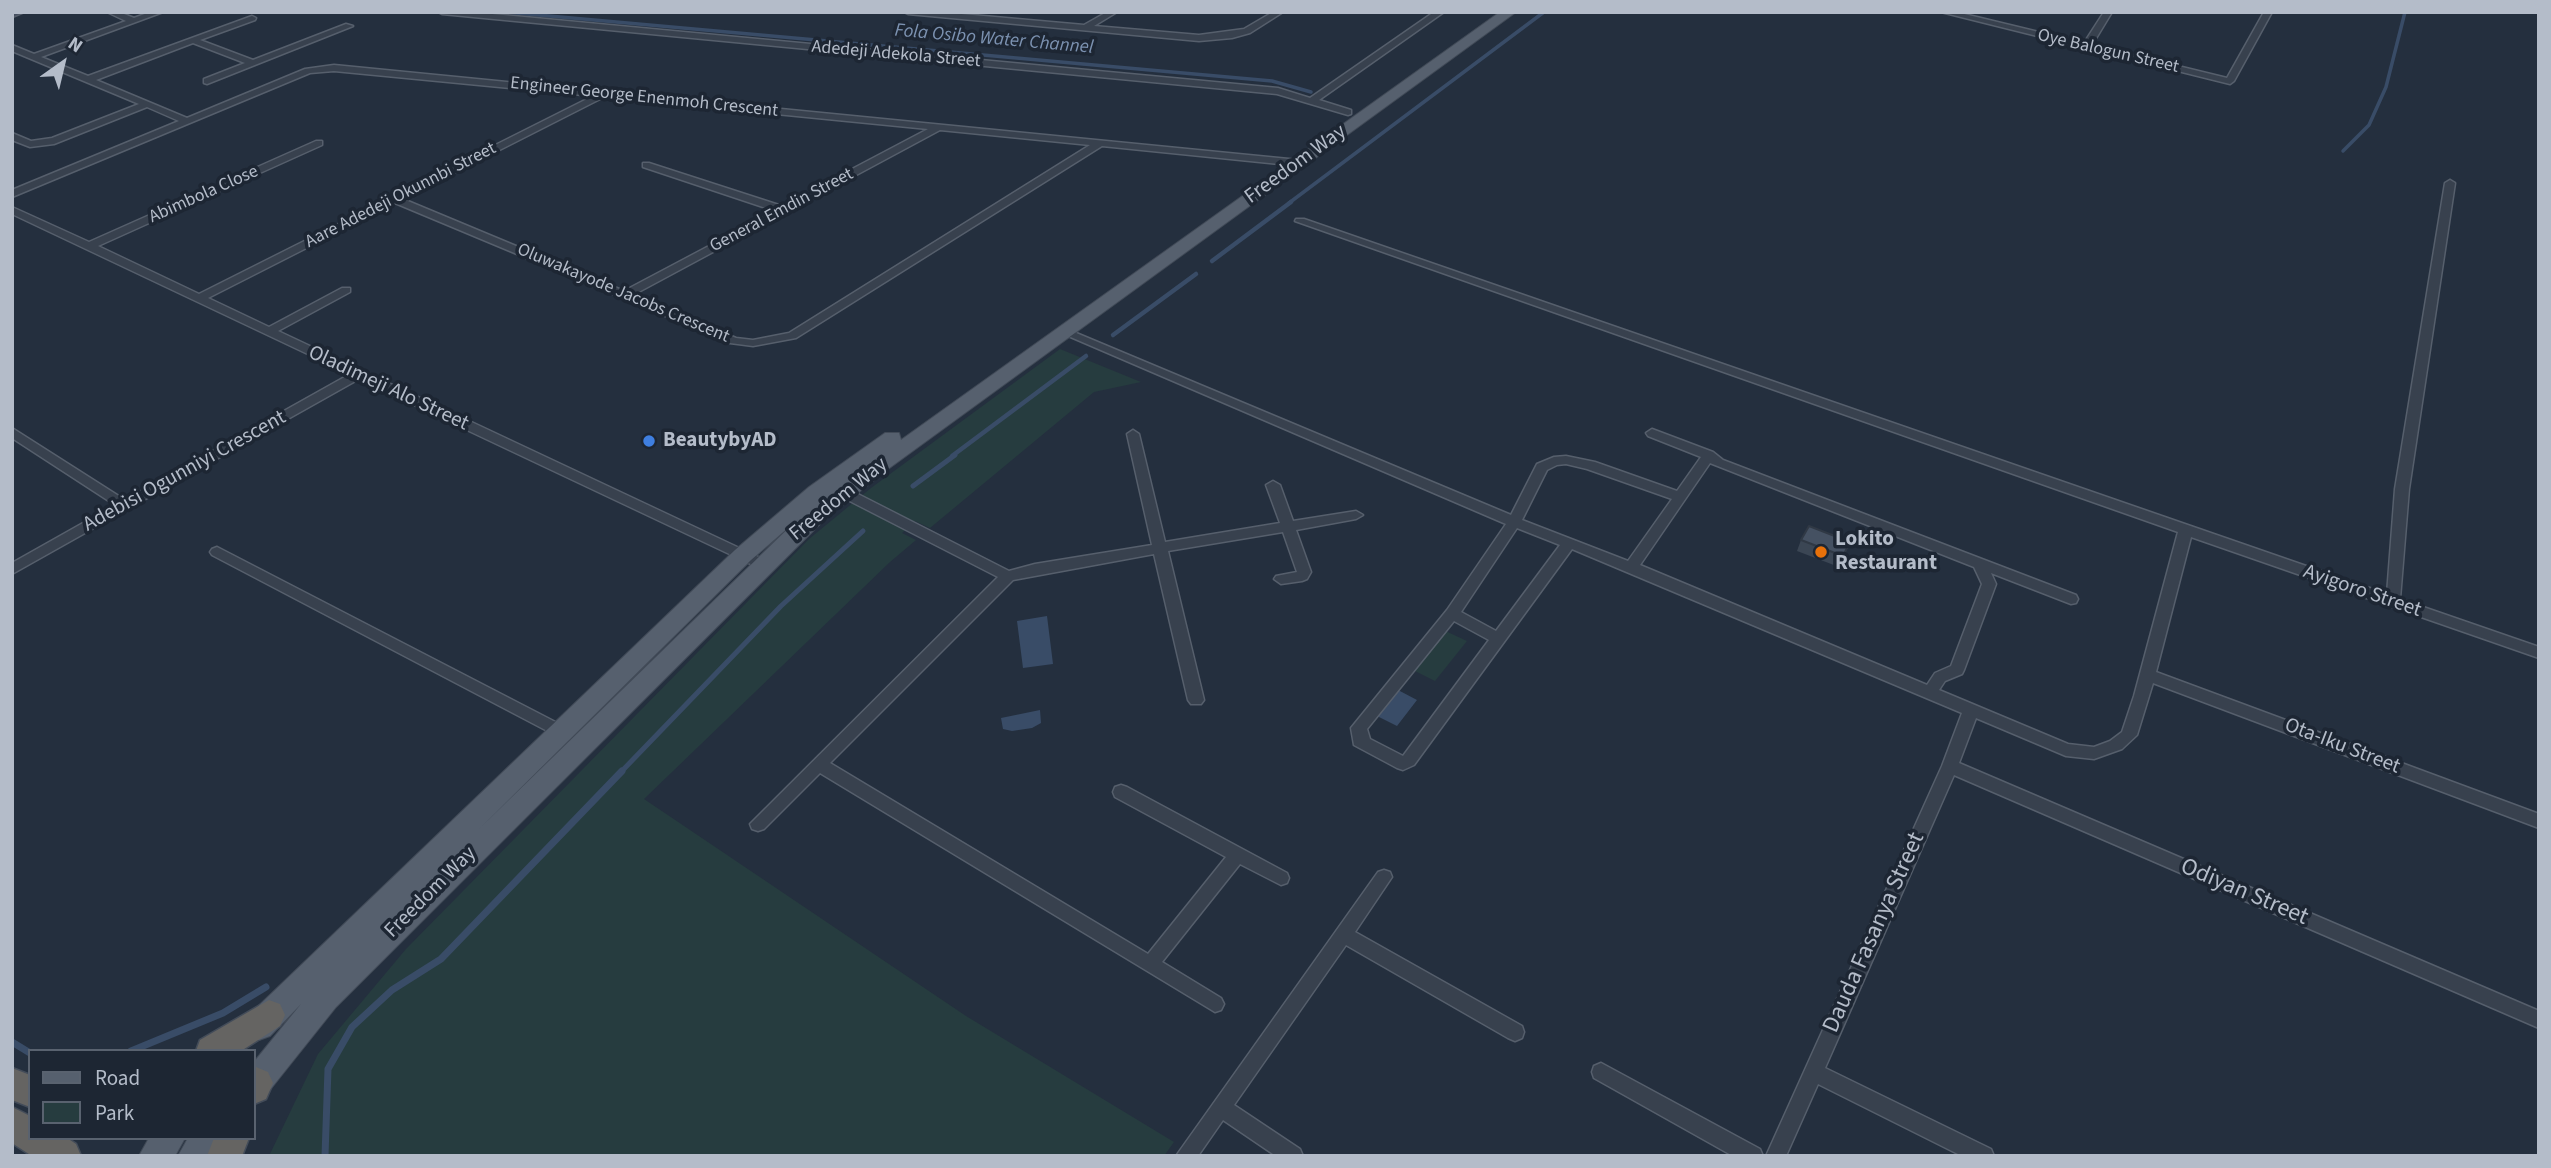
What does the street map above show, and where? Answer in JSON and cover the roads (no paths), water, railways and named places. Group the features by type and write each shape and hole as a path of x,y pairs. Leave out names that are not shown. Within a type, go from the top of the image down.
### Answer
{"highway":[{"path":"215,1049 269,1015"},
{"path":"12,1124 28,1134"},
{"path":"38,1140 64,1156"},
{"path":"224,1156 231,1140"}],"main road":[{"path":"12,14 19,12"},
{"name":"Freedom Way","path":"242,1049 269,1015 743,555 850,467 1487,12"},
{"name":"Freedom Way","path":"256,1083 326,997 764,565 843,492 1509,12"},
{"path":"155,1156 167,1140"},
{"path":"194,1156 206,1140"}],"street":[{"path":"111,12 134,21"},
{"path":"33,57 159,12"},
{"name":"Adedeji Adekola Street","path":"442,12 1279,91 1348,112"},
{"path":"908,12 1215,37 1247,31 1279,12"},
{"path":"973,18 984,12"},
{"path":"1085,28 1113,12"},
{"path":"1313,100 1440,12"},
{"name":"Oye Balogun Street","path":"1945,12 2230,81 2268,12"},
{"path":"2086,47 2108,12"},
{"path":"89,79 252,18"},
{"path":"207,82 349,26"},
{"path":"192,40 253,63"},
{"path":"12,48 187,121"},
{"name":"Engineer George Enenmoh Crescent","path":"12,194 308,71 321,68 1298,163"},
{"name":"Aare Adedeji Okunnbi Street","path":"198,299 604,94"},
{"path":"12,136 30,144 54,141 147,104"},
{"name":"General Emdin Street","path":"625,293 937,128"},
{"name":"Abimbola Close","path":"88,247 319,143"},
{"name":"Oluwakayode Jacobs Crescent","path":"394,199 625,293 734,341 753,343 792,336 1098,144"},
{"path":"646,164 783,210"},
{"path":"2393,602 2402,489 2450,183"},
{"name":"Oladimeji Alo Street","path":"12,210 764,565"},
{"name":"Ayigoro Street","path":"1300,221 2539,653"},
{"path":"267,332 346,290"},
{"path":"1065,331 1514,522 1631,567 2066,750 2094,753 2116,745 2129,734 2142,696 2185,531"},
{"name":"Adebisi Ogunniyi Crescent","path":"12,569 357,375"},
{"path":"12,432 125,506"},
{"path":"1652,433 1709,455 1718,463 2071,599"},
{"path":"1133,434 1196,699"},
{"path":"1631,567 1709,455"},
{"path":"1569,543 1408,761 1403,764 1360,741 1363,742 1359,728 1452,614 1514,522 1542,467 1554,461 1566,460 1590,465 1679,497"},
{"path":"1273,485 1304,574 1281,579"},
{"path":"843,492 1008,576"},
{"path":"758,824 1008,576 1035,569 1356,515"},
{"path":"217,552 560,731"},
{"path":"1930,693 1940,677 1957,670 1989,584 1980,565"},
{"path":"1452,614 1497,638"},
{"name":"Ota-Iku Street","path":"2146,674 2539,821"},
{"name":"Dauda Fasanya Street","path":"1776,1156 1950,766 1971,710"},
{"path":"818,764 1215,1003"},
{"name":"Odiyan Street","path":"1950,766 2539,1020"},
{"path":"1121,792 1281,878"},
{"path":"1150,964 1238,855"},
{"path":"1186,1156 1384,877"},
{"path":"1344,935 1515,1032"},
{"path":"1601,1072 1753,1156"},
{"path":"1812,1072 1984,1156"},
{"path":"1221,1107 1293,1156"}],"water":[{"path":"1047,616 1053,664 1023,668 1017,621"},
{"path":"1398,690 1417,700 1397,726 1377,716"},
{"path":"1040,710 1041,723 1032,728 1012,731 1003,729 1001,718"}],"waterway":[{"name":"Fola Osibo Water Channel","path":"505,12 1272,81 1311,92"},
{"path":"1289,203 1544,12"},
{"path":"2343,151 2369,125 2386,87 2405,12"},
{"path":"1212,261 1291,202"},
{"path":"1113,335 1196,274"},
{"path":"952,456 1086,356"},
{"path":"913,486 955,455"},
{"path":"620,773 781,606 863,531"},
{"path":"325,1156 328,1069 352,1027 392,990 441,959 622,771"},
{"path":"136,1049 223,1013 266,987"},
{"path":"12,1042 28,1052"}],"place":[{"name":"BeautybyAD","path":"649,441"},
{"name":"Lokito Restaurant","path":"1821,552"}]}
